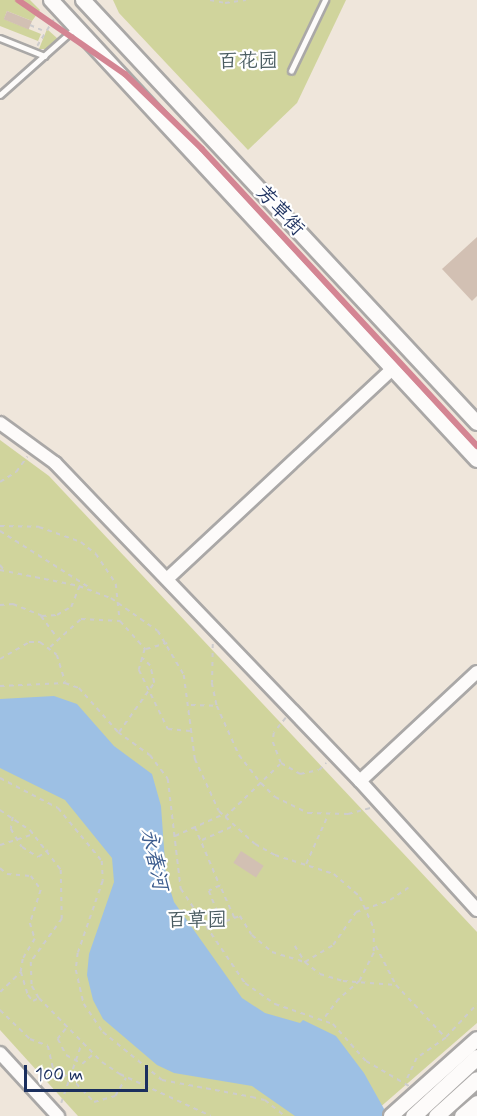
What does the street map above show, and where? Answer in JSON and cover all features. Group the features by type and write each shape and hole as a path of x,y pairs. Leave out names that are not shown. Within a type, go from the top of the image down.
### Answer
{"main road":[{"name":"芳草街","path":"51,0 391,370 477,460"},
{"name":"芳草街","path":"83,0 477,423"},
{"path":"88,40 105,24"},
{"path":"395,1113 477,1039"},
{"path":"413,1116 477,1057"},
{"path":"428,1116 477,1071"},
{"path":"436,1116 477,1079"},
{"path":"462,1116 477,1103"}],"street":[{"path":"167,579 391,370"},
{"path":"0,423 35,446 167,579 360,781 477,910"},
{"path":"360,781 477,672"},
{"path":"0,1053 58,1116"}],"lane":[{"path":"291,71 325,0"},
{"path":"0,95 76,27"},
{"path":"0,38 45,56"}],"path":[{"path":"210,0 246,0"},
{"path":"35,52 43,31 53,20"},
{"path":"30,25 43,31"},
{"path":"0,482 16,472 35,446"},
{"path":"0,526 39,527 81,542 108,570 120,603 120,621 145,649"},
{"path":"0,531 93,591"},
{"path":"0,565 6,573"},
{"path":"0,570 93,591 120,603 158,631 184,675 190,705 190,731 205,787 224,816 233,826 275,855 334,874 366,906 375,944 396,985 446,1038"},
{"path":"0,605 23,606 39,615 49,617 65,612 76,600 79,586"},
{"path":"39,615 57,637"},
{"path":"50,647 57,637 81,619 120,621"},
{"path":"217,632 211,650 217,706 239,755 261,783 291,806 328,816 368,811 378,801"},
{"path":"0,659 29,642 50,647 63,665 65,683"},
{"path":"145,649 167,644"},
{"path":"145,649 139,670 168,729 190,731"},
{"path":"118,732 154,683 150,666 143,659"},
{"path":"0,686 65,683 84,692 118,732 150,755 168,779 181,890 257,994 323,1020 345,1034 366,1061 396,1081 409,1086"},
{"path":"190,705 217,706"},
{"path":"293,711 274,733 274,751 282,763 300,774 310,773 335,755"},
{"path":"174,836 224,816 282,763"},
{"path":"0,778 58,808 102,861 103,881 81,944 76,970 84,1004 103,1032 162,1080 252,1096 265,1100 285,1116"},
{"path":"0,810 13,816 34,834 61,870 64,903 58,930 31,962 31,980 39,998 93,1054 126,1078 211,1116"},
{"path":"13,816 10,829 16,840 38,857 48,850"},
{"path":"306,865 328,816"},
{"path":"201,841 233,826"},
{"path":"195,827 234,918"},
{"path":"0,845 34,834"},
{"path":"0,868 7,874 31,876 41,890 30,922 35,939 23,959 21,972 28,995 33,1001 39,998"},
{"path":"220,886 209,891 222,922"},
{"path":"305,962 333,945 351,917 366,906 390,900 408,888"},
{"path":"208,929 240,916 252,935 272,952 305,962 332,979 396,985"},
{"path":"323,1020 339,999 360,981 375,944"},
{"path":"295,946 305,962"},
{"path":"0,992 21,972"},
{"path":"406,1083 417,1058 446,1038 477,1004"},
{"path":"0,1010 30,1039 48,1046 54,1071 70,1077 94,1102 115,1096 126,1078"},
{"path":"67,1029 58,1039 75,1062 82,1064 93,1054"},
{"path":"61,1103 82,1043"}],"green space":[{"path":"0,0 30,0 40,10 32,21 7,11 4,19 41,34 38,41 0,26"},
{"name":"百花园","path":"113,0 346,0 297,103 248,150 119,13"},
{"path":"47,29 58,39 47,49 39,49"},
{"name":"百草园","path":"0,440 49,476 477,932 477,1023 370,1116 78,1116 0,1030"}],"water":[{"name":"永春河","path":"54,696 77,704 114,746 152,774 161,806 166,876 174,902 242,998 265,1013 300,1023 303,1020 336,1036 364,1073 388,1116 295,1116 252,1086 174,1073 157,1065 103,1019 93,1000 87,975 89,954 114,882 112,858 65,800 0,768 0,699"}],"building":[{"path":"7,11 32,21 29,29 4,19"},
{"path":"477,237 477,296 472,301 442,269"},
{"path":"241,851 264,866 256,877 233,863"}],"transit line":[{"path":"18,0 125,74 202,149 477,446"}]}
